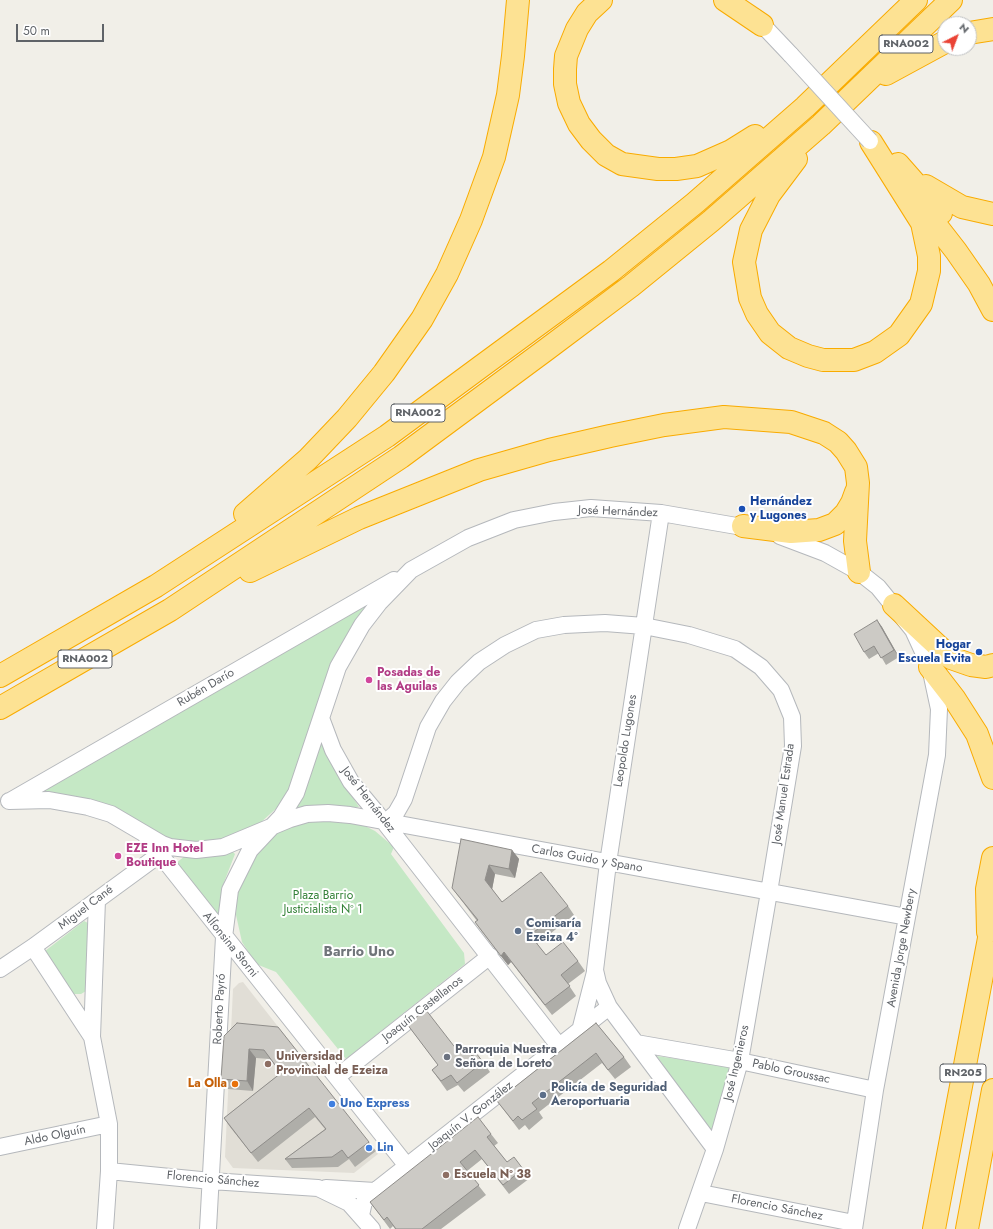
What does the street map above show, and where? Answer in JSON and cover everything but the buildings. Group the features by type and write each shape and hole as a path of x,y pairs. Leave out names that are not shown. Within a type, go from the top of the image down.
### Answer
{"highway":[{"path":"156,586 255,506 308,459 347,418 370,390 422,319 447,274 471,220 494,157 508,95 518,0"},
{"path":"601,0 587,13 570,44 565,69 565,84 569,103 579,124 606,155 622,164 658,169 697,166 731,151 804,107"},
{"path":"725,0 762,25"},
{"path":"749,0 762,25"},
{"path":"843,71 895,0"},
{"name":"RNA002","path":"0,676 156,586 387,436 592,285 695,203 804,107 916,0"},
{"name":"RNA002","path":"0,708 170,610 401,456 548,349 630,286 704,226 822,125 951,0"},
{"path":"977,32 993,29"},
{"path":"860,88 937,46"},
{"path":"822,125 769,195 751,230 744,262 750,298 757,314 770,333 789,348 808,356 823,360 844,361 858,359 888,345 899,335 921,304 929,271 926,237 922,223 891,164"},
{"path":"870,141 958,235 993,286"},
{"path":"891,164 949,201 976,211 993,214"},
{"path":"891,164 956,251 979,284 993,310"},
{"path":"170,610 360,518 479,470 549,450 664,425 724,417 791,422 824,433 838,442 846,451 856,467 858,483 855,546 859,572"},
{"path":"743,526 791,532 824,528 835,524 846,514 852,503 858,483"},
{"path":"894,605 951,658 970,665 986,667 993,665"},
{"path":"930,667 954,698 976,734 993,778"},
{"path":"988,942 987,889 993,858"},
{"name":"RN205","path":"934,1229 993,918"},
{"name":"RN205","path":"967,1229 993,1090"}],"street":[{"path":"740,0 870,141"},
{"name":"José Hernández","path":"559,1046 385,822 355,787 340,766 321,718 338,667 358,631 379,603 411,570 468,538 514,520 554,512 591,508 661,513 743,526 800,542 825,553 859,572 878,588 894,605 913,630 930,667"},
{"name":"Leopoldo Lugones","path":"581,1027 595,970 608,863 661,513"},
{"name":"Rubén Darío","path":"5,803 411,570"},
{"name":"José Manuel Estrada","path":"385,822 396,813 404,799 428,727 443,701 458,682 479,662 505,645 536,630 564,625 605,623 644,626 689,635 735,649 762,667 781,690 792,717 793,746 769,892"},
{"name":"Avenida Jorge Newbery","path":"854,1226 875,1090 938,755 939,709 930,667"},
{"name":"Roberto Payró","path":"208,1229 224,937 230,890 250,850 284,813 296,793 321,718"},
{"path":"5,803 49,800 88,806 111,814 141,831 165,851"},
{"name":"Carlos Guido y Spano","path":"165,851 210,850 236,843 290,819 307,814 328,813 350,815 907,917"},
{"name":"Miguel Cané","path":"0,969 33,947 165,851"},
{"name":"Alfonsina Storni","path":"165,851 224,937 407,1166"},
{"name":"José Ingenieros","path":"687,1229 701,1193 715,1149 740,1061 769,892"},
{"path":"97,900 92,1037 109,1124 109,1171 105,1229"},
{"path":"33,947 92,1037"},
{"name":"Joaquín Castellanos","path":"337,1077 490,956"},
{"name":"Leopoldo Lugones","path":"595,970 598,983 609,1007 715,1149"},
{"name":"Joaquín V. González","path":"360,1216 364,1202 375,1191 581,1027 609,1007"},
{"name":"Pablo Groussac","path":"636,1043 740,1061 875,1090"},
{"name":"Aldo Olguín","path":"0,1147 109,1124"},
{"name":"Florencio Sánchez","path":"109,1171 211,1181 375,1191"},
{"name":"Florencio Sánchez","path":"318,1188 349,1203 372,1229"},
{"name":"Florencio Sánchez","path":"701,1193 854,1226"}],"shaded area":[{"name":"Universidad Provincial de Ezeiza","path":"243,982 378,1154 354,1173 233,1168 225,1157 233,989 239,983"}],"green space":[{"path":"369,602 357,622 289,790 280,805 259,824 240,835 207,845 179,843 36,794"},
{"path":"322,737 336,771 359,807 293,808"},
{"name":"Plaza Barrio Justicialista Nº 1","path":"314,818 353,820 375,831 394,847 391,854 464,953 465,964 346,1059 276,972 256,964 242,942 236,915 237,890 244,869 270,836"},
{"path":"232,851 235,854 221,890 221,910 217,915 176,863 185,856"},
{"path":"84,921 90,924 86,991 81,994 74,994 68,990 45,951"},
{"path":"657,1056 732,1067 712,1137"}],"place":[{"name":"Hernández y Lugones","path":"742,509"},
{"name":"Hogar Escuela Evita","path":"979,652"},
{"name":"Posadas de las Aguilas","path":"369,680"},
{"name":"EZE Inn Hotel Boutique","path":"118,856"},
{"name":"Comisaría Ezeiza 4°","path":"518,931"},
{"name":"Parroquia Nuestra Señora de Loreto","path":"447,1057"},
{"name":"Universidad Provincial de Ezeiza","path":"268,1064"},
{"name":"La Olla","path":"235,1084"},
{"name":"Policía de Seguridad Aeroportuaria","path":"543,1095"},
{"name":"Uno Express","path":"332,1104"},
{"name":"Lin","path":"369,1148"},
{"name":"Escuela Nº 38","path":"446,1175"}],"district":[{"name":"Barrio Uno","path":"359,953"}]}
